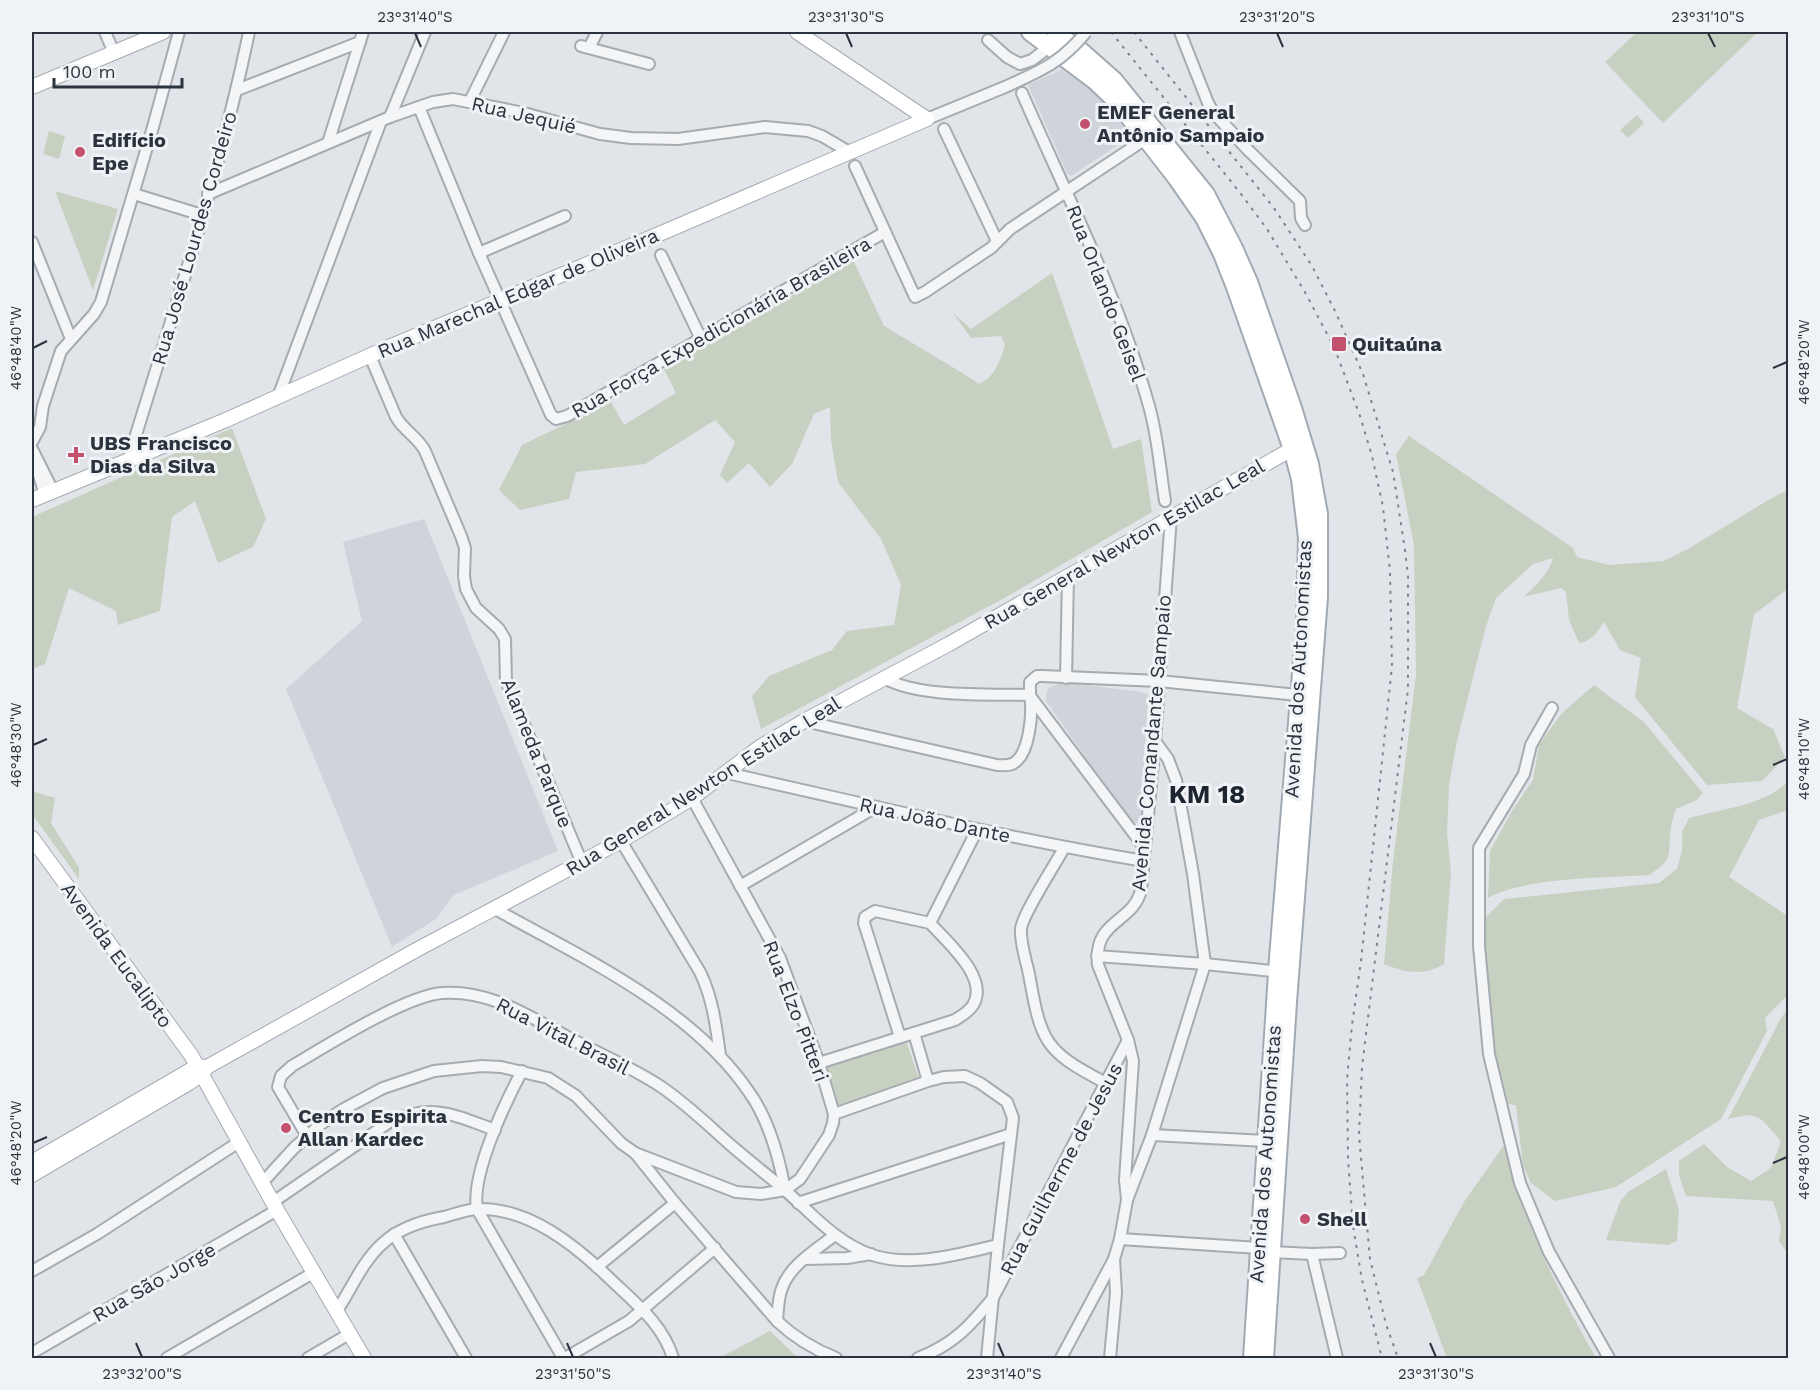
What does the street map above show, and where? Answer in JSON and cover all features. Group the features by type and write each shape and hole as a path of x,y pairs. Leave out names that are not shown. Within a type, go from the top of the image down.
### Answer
{"main road":[{"path":"32,87 163,32"},
{"path":"797,32 927,119"},
{"name":"Avenida dos Autonomistas","path":"1030,32 1080,50 1114,80 1206,194 1219,216 1249,282 1299,427 1315,484 1319,514 1320,568 1311,712 1266,1141 1265,1359"},
{"name":"Avenida dos Autonomistas","path":"1053,39 1119,104 1147,138 1190,197 1212,233 1235,287 1292,449 1300,479 1307,538 1305,624 1298,695 1284,971 1265,1250 1252,1359"},
{"name":"Rua Marechal Edgar de Oliveira","path":"32,500 129,461 501,300 853,159 927,119"},
{"name":"Rua General Newton Estilac Leal","path":"32,1162 418,949 621,841 692,798 760,747 804,721 949,644 1292,449"},
{"path":"1298,695 1311,712"},
{"name":"Avenida Eucalipto","path":"32,838 199,1071"},
{"name":"Avenida Eucalipto","path":"32,852 199,1071"},
{"path":"199,1071 364,1359"},
{"name":"Rua General Newton Estilac Leal","path":"32,1175 199,1071"}],"street":[{"path":"105,32 114,53"},
{"path":"32,442 40,427 43,406 61,351 94,314 101,302 134,194 178,32"},
{"name":"Rua José Lourdes Cordeiro","path":"129,461 208,194 237,90 249,32"},
{"path":"278,397 385,119 425,32"},
{"path":"470,101 504,32"},
{"path":"597,32 585,47 649,64"},
{"name":"Rua Marechal Edgar de Oliveira","path":"927,119 1005,87 1058,61 1086,32"},
{"path":"1180,32 1208,103 1228,129 1300,201 1301,218 1305,225"},
{"path":"237,90 362,37"},
{"path":"328,143 362,37"},
{"path":"988,40 1007,57 1020,64 1032,60 1053,39"},
{"name":"Rua Orlando Geisel","path":"1022,93 1108,290 1150,408 1166,501"},
{"name":"Rua Jequié","path":"208,194 385,119 442,100 470,101 600,134 631,138 678,140 765,127 808,131 822,136 853,159"},
{"path":"419,107 479,253 501,300"},
{"path":"944,129 997,241"},
{"path":"853,159 915,297 972,261 1010,229 1147,138"},
{"path":"134,194 202,215"},
{"path":"479,253 565,216"},
{"name":"Rua Força Expedicionária Brasileira","path":"501,300 551,415 556,419 567,416 885,232"},
{"path":"32,242 71,339"},
{"path":"661,255 700,339"},
{"name":"Alameda Parque","path":"370,356 396,417 401,425 418,439 425,451 463,540 464,576 468,595 503,635 506,647 504,669 506,681 582,863"},
{"path":"32,418 43,406"},
{"path":"134,443 142,455"},
{"path":"33,451 49,493"},
{"name":"Avenida Comandante Sampaio","path":"1097,956 1101,936 1139,898 1155,741 1171,516"},
{"path":"1066,678 1068,576"},
{"path":"804,721 997,765 1007,765 1019,759 1024,750 1031,713 1030,682 1036,676 1159,681 1298,695"},
{"path":"884,678 896,685 921,691 1030,695"},
{"path":"1030,695 1144,847"},
{"path":"1552,708 1531,745 1524,774 1479,848 1479,946 1489,1054 1520,1183 1549,1252 1609,1359"},
{"path":"1060,1359 1114,1259 1127,1200 1152,1135 1205,964 1193,874 1176,780 1168,759 1155,741"},
{"name":"Rua João Dante","path":"727,774 977,830 1144,861"},
{"name":"Rua Elzo Pitteri","path":"692,798 780,958 819,1064 834,1114"},
{"path":"740,886 876,807"},
{"path":"930,923 977,830"},
{"path":"621,841 708,988 714,1011 720,1055"},
{"path":"1065,848 1029,909 1021,928 1025,954 1035,1009 1045,1037 1066,1061 1106,1083"},
{"path":"495,909 633,989 675,1017 720,1055 751,1094 764,1120 780,1161 785,1190 835,1235 871,1254 886,1258 927,1258 998,1245"},
{"path":"819,1064 955,1020 974,1005 977,987 969,968 930,923 875,911 865,917 864,923 900,1037"},
{"path":"1127,1200 1125,1180 1133,1066 1128,1040 1102,977 1097,956 1284,971"},
{"name":"Rua Vital Brasil","path":"307,1136 278,1087 281,1076 292,1066 404,1005 440,993 476,995 526,1013 659,1085 688,1106 785,1190"},
{"path":"914,1033 928,1081"},
{"name":"Rua Guilherme de Jesus","path":"993,1298 1128,1040"},
{"path":"262,1183 307,1136 342,1110 362,1099 383,1088 417,1076 456,1068 482,1066 522,1071 548,1078 576,1096 621,1143 635,1153 736,1192 760,1194 785,1190 800,1179 829,1135 834,1114 928,1081 944,1077 965,1076 980,1083 1007,1102 1013,1118 987,1359"},
{"path":"522,1071 503,1109 482,1169 477,1194 477,1209 564,1359 643,1311 715,1248"},
{"name":"Rua São Jorge","path":"32,1353 275,1206 391,1120 411,1113 444,1112 495,1130"},
{"path":"798,1203 1011,1134"},
{"path":"1152,1135 1266,1141"},
{"path":"32,1271 97,1234 239,1143"},
{"path":"635,1153 777,1321 792,1336 836,1359"},
{"path":"597,1267 675,1203"},
{"path":"336,1312 367,1262 381,1244 394,1234 422,1221 477,1209 505,1211 559,1237 597,1267 643,1311 664,1336 674,1359"},
{"path":"394,1234 466,1359"},
{"path":"777,1321 780,1294 785,1280 835,1235"},
{"path":"1120,1239 1312,1254 1340,1253"},
{"path":"806,1259 847,1258 871,1254"},
{"path":"1312,1254 1337,1359"},
{"path":"1110,1359 1116,1293 1114,1259"},
{"path":"167,1359 313,1273"},
{"path":"918,1359 957,1338 971,1326 993,1298"},
{"path":"308,1359 349,1334"}],"shaded area":[{"name":"EMEF General Antônio Sampaio","path":"1069,66 1098,91 1133,135 1071,176 1067,173 1028,85"},
{"path":"424,519 558,851 454,895 436,919 392,947 286,689 362,621 343,542"},
{"path":"1062,682 1142,692 1148,695 1139,823 1130,821 1046,701 1049,688"}],"green space":[{"path":"1637,32 1757,33 1663,123 1605,62"},
{"path":"1637,115 1644,123 1628,138 1620,130"},
{"path":"49,131 65,136 59,159 43,154"},
{"path":"55,191 118,209 93,290"},
{"path":"853,260 884,326 979,384 993,373 1005,345 1001,336 971,338 953,313 971,329 1052,273 1113,449 1141,439 1152,512 1008,596 761,729 752,696 769,676 832,650 847,631 894,625 901,585 881,539 838,482 831,440 830,407 814,414 792,464 770,487 749,463 727,483 720,475 735,442 715,420 645,464 576,472 569,499 520,510 499,490 522,445 611,402 624,425 676,393 664,369"},
{"path":"232,428 266,519 253,547 218,563 195,501 172,517 160,611 118,625 116,611 69,588 45,664 32,669 32,517"},
{"path":"1409,436 1573,548 1577,557 1609,565 1664,561 1788,490 1788,589 1754,614 1737,708 1773,729 1785,757 1762,781 1707,785 1635,697 1641,658 1620,650 1604,622 1597,633 1579,643 1569,620 1566,592 1561,588 1523,597 1545,574 1553,558 1533,564 1496,598 1486,626 1457,741 1449,785 1447,832 1451,873 1444,964 1422,972 1399,969 1384,964 1393,862 1416,675 1414,545 1396,454"},
{"path":"1594,685 1644,722 1703,793 1697,800 1676,809 1671,827 1669,855 1658,869 1649,875 1544,882 1504,891 1488,898 1490,851 1512,811 1533,780 1539,745 1561,714"},
{"path":"1788,781 1788,810 1759,820 1729,877 1788,916 1788,995 1765,1018 1767,1031 1721,1119 1616,1187 1555,1201 1531,1183 1523,1165 1516,1105 1506,1104 1494,1060 1491,1006 1485,968 1486,917 1504,899 1659,883 1677,869 1682,850 1682,832 1689,818 1756,801 1779,789"},
{"path":"32,791 55,798 51,823 79,868 79,879 32,814"},
{"path":"1788,1009 1788,1253 1779,1242 1781,1227 1773,1201 1686,1196 1679,1175 1679,1161 1704,1144 1727,1167 1751,1181 1771,1168 1781,1141 1759,1118 1747,1115 1728,1119 1781,1018"},
{"path":"906,1041 919,1079 836,1107 825,1067"},
{"path":"1504,1145 1531,1228 1568,1307 1596,1358 1447,1358 1417,1278 1424,1275 1464,1202"},
{"path":"1666,1169 1679,1210 1677,1241 1668,1245 1606,1240 1620,1202 1628,1192"},
{"path":"770,1331 798,1358 719,1358"}],"railway":[{"path":"1111,32 1241,194 1267,229 1306,294 1334,347 1360,416 1372,456 1383,507 1390,571 1392,666 1347,1079 1348,1159 1353,1226 1362,1280 1382,1358"},
{"path":"1134,32 1274,208 1312,266 1363,374 1393,472 1408,577 1408,689 1362,1067 1359,1135 1370,1259 1386,1324 1398,1358"}],"place":[{"name":"EMEF General Antônio Sampaio","path":"1085,124"},
{"name":"Edifício Epe","path":"80,152"},
{"name":"Quitaúna","path":"1339,344"},
{"name":"UBS Francisco Dias da Silva","path":"76,455"},
{"name":"Centro Espirita Allan Kardec","path":"286,1128"},
{"name":"Shell","path":"1305,1219"}],"district":[{"name":"KM 18","path":"1207,794"}]}
